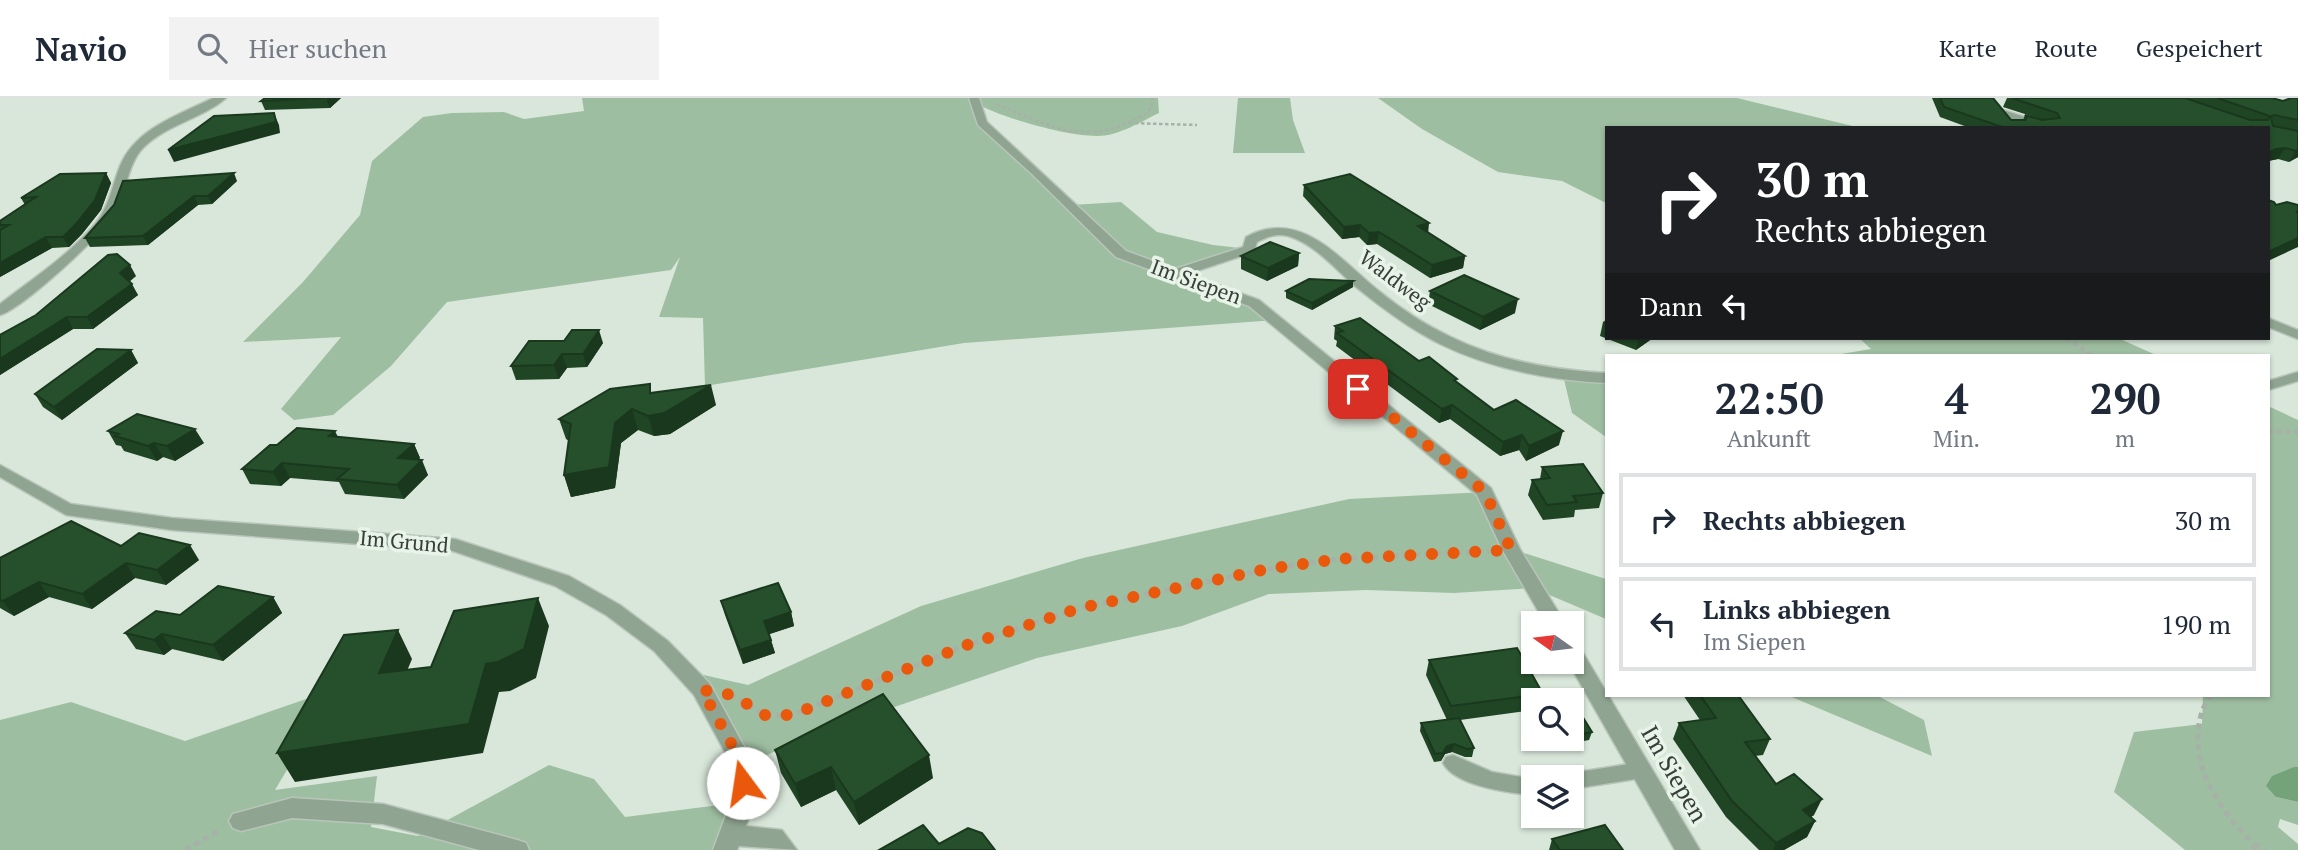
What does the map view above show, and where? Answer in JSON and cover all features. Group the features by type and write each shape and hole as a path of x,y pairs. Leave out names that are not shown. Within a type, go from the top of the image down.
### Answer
{"street":[{"path":"0,311 89,238 108,215 128,161 136,149 154,133 221,98"},
{"name":"Im Siepen","path":"974,98 982,123 1036,171 1121,254 1254,303 1485,492 1511,550 1548,611"},
{"path":"1992,98 1997,111 2014,126"},
{"name":"Waldweg","path":"1175,274 1249,249 1251,240 1268,230 1290,233 1327,253 1399,313 1459,346 1493,359 1544,371 1605,378"},
{"name":"Im Grund","path":"0,470 66,509 172,524 455,545 562,582 613,610 661,646 702,690 743,765 743,802 728,843 774,837 785,850"},
{"name":"Im Siepen","path":"1584,672 1688,850"},
{"path":"241,821 292,808 383,814 517,850"}],"lane":[{"path":"1997,111 2042,126"},
{"path":"2270,323 2298,335"},
{"path":"2270,385 2298,376"},
{"path":"1453,763 1469,774 1500,785 1521,786"},
{"path":"1584,779 1642,770"}],"path":[{"path":"992,102 1045,122 1097,133 1128,123 1149,112 1153,98"},
{"path":"1128,123 1196,125"},
{"path":"2069,340 2090,354"},
{"path":"2270,431 2298,432"},
{"path":"702,690 733,695 764,715 792,715 964,646 1080,608 1268,569 1338,559 1511,550"},
{"path":"2210,697 2204,702 2197,729 2197,756 2208,786 2222,808 2254,847 2265,850"},
{"path":"185,850 241,821"}],"shaded area":[{"path":"582,98 1158,98 1159,113 1121,131 1097,136 1034,125 975,103 978,115 1071,205 1121,202 1157,232 1213,245 1249,249 1179,273 1254,303 1274,320 964,343 705,386 703,318 659,317 680,257 671,270 447,302 391,366 333,415 294,420 281,409 341,337 243,342 303,282 360,215 372,161 423,117 452,113 504,112 524,119 584,111"},
{"path":"1238,98 1290,98 1293,120 1305,153 1233,153"},
{"path":"1378,98 1737,98 1853,126 1605,126 1605,202 1562,181 1498,172 1422,129"},
{"path":"1861,340 2122,340 2154,354 1841,354 1871,349"},
{"path":"1563,375 1605,378 1605,436 1572,413"},
{"path":"2270,407 2298,420 2298,767 2294,767 2276,797 2298,802 2298,825 2280,819 2278,827 2298,844 2298,850 2185,850 2114,792 2134,732 2202,724 2203,697 2270,697"},
{"path":"1485,492 1511,549 1605,579 1605,619 1533,588 1454,593 1366,590 1269,594 1182,626 1037,658 816,734 743,765 686,671 748,685 921,606 1083,558 1349,499"},
{"path":"335,689 275,790 377,776 371,827 418,836 549,765 594,779 625,817 743,802 725,850 0,850 0,720 71,702 185,741"},
{"path":"1792,697 1880,697 1924,720 1932,756"},
{"path":"2298,767 2298,802 2276,797 2266,786 2272,776"}],"building":[{"path":"265,98 326,98 261,101"},
{"path":"1940,98 1993,98 2011,120 2025,120 2025,115 2042,120 2060,118 2057,113 2012,98 2185,98 2250,120 2268,120 2270,116 2217,98 2272,98 2283,101 2298,98 2298,120 2274,115 2271,117 2273,126 2298,131 2298,150 2285,148 2270,152 2270,126 1999,126 1944,107"},
{"path":"274,113 276,122 168,150 214,116"},
{"path":"106,173 95,200 63,237 46,237 0,263 0,230 9,225 0,225 0,221 36,197 21,198 60,174"},
{"path":"234,173 208,196 194,196 143,236 85,238 114,205 123,181"},
{"path":"1350,174 1429,223 1418,226 1465,256 1432,265 1379,232 1369,233 1360,225 1344,227 1304,185"},
{"path":"2270,201 2276,205 2287,202 2298,205 2298,238 2270,251"},
{"path":"1270,242 1299,253 1268,268 1241,256"},
{"path":"117,254 130,265 120,273 132,284 87,317 67,317 0,359 0,335 36,315 108,255"},
{"path":"1464,275 1518,299 1483,317 1430,291"},
{"path":"1309,279 1353,281 1312,303 1286,291"},
{"path":"1360,318 1419,361 1429,357 1494,410 1516,400 1563,431 1529,446 1522,435 1503,442 1452,405 1442,409 1337,333 1343,331 1335,326"},
{"path":"572,330 599,330 583,354 562,354 554,365 511,366 529,341 564,341"},
{"path":"97,349 131,350 54,407 35,394"},
{"path":"650,384 650,393 711,385 664,413 648,416 632,409 615,423 609,467 564,475 571,424 559,419 610,389"},
{"path":"137,414 195,429 167,446 154,443 148,446 115,436 119,434 108,431"},
{"path":"297,428 335,431 329,436 414,444 398,458 422,460 397,485 337,479 349,469 282,463 273,472 242,469 270,445 277,445"},
{"path":"1583,464 1603,493 1573,496 1577,502 1547,505 1532,480 1550,478 1542,467"},
{"path":"71,521 121,546 139,533 190,545 157,570 126,563 82,594 39,582 3,601 0,600 0,558"},
{"path":"778,583 791,612 764,621 771,640 740,650 721,601"},
{"path":"218,586 273,597 213,645 162,634 154,640 125,633 156,611 180,615"},
{"path":"538,598 524,649 498,662 486,664 469,724 277,753 344,635 398,630 379,673 431,667 454,611"},
{"path":"1517,648 1521,655 1521,674 1532,674 1540,688 1521,688 1521,697 1451,706 1429,660"},
{"path":"883,694 929,755 854,802 831,767 795,784 775,750"},
{"path":"1701,697 1739,697 1770,739 1745,742 1776,784 1794,774 1822,799 1803,810 1815,821 1776,843 1732,801 1679,723 1716,718"},
{"path":"1459,718 1474,748 1467,749 1454,744 1447,746 1443,753 1435,754 1421,723"},
{"path":"1584,719 1592,732 1584,734"},
{"path":"923,825 939,844 968,828 982,833 995,850 879,850"},
{"path":"1605,825 1623,850 1560,850 1552,839"}],"route":[{"path":"743,783 743,765 702,690 733,695 764,715 792,715 964,646 1080,608 1181,585 1338,559 1511,550 1485,492 1358,389"}]}
